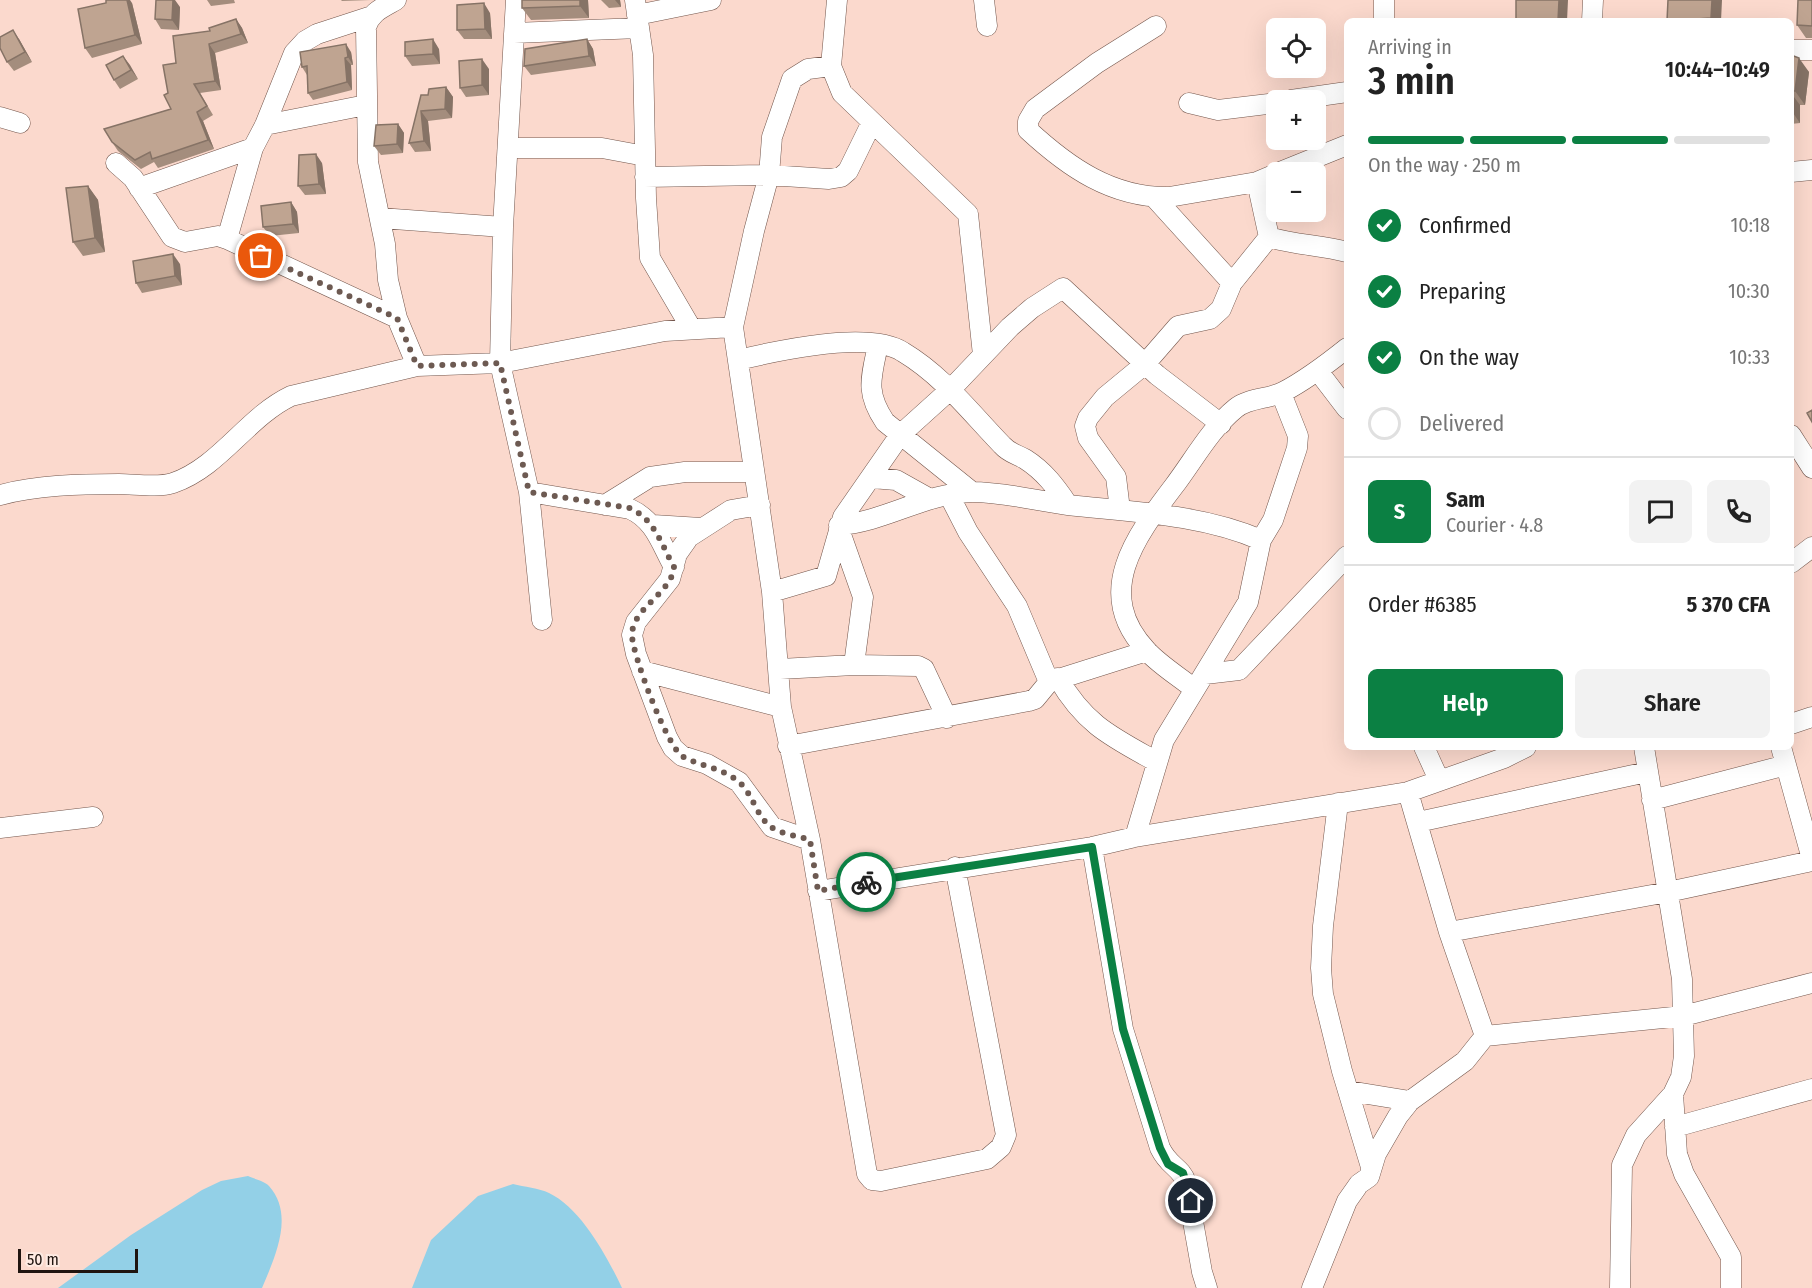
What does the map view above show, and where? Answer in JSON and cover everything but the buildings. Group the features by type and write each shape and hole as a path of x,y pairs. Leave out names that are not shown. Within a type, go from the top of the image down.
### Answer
{"street":[{"path":"227,239 253,148 265,125 294,53 305,41 316,34 369,17 396,0"},
{"path":"516,0 502,227 500,363 529,492 542,620"},
{"path":"514,33 637,15 711,0"},
{"path":"837,0 831,66 842,93 968,214 983,355"},
{"path":"984,0 987,26"},
{"path":"1384,0 1384,18"},
{"path":"1592,18 1593,0"},
{"path":"637,15 643,56 645,177 650,258 691,328"},
{"path":"369,17 366,27 369,171 380,218 397,318 417,366"},
{"path":"1156,26 1097,63 1035,109 1028,121 1028,130 1054,154 1084,174 1119,190 1154,197 1257,182 1266,178"},
{"path":"1794,50 1812,50"},
{"path":"831,66 808,69 792,79 772,137 769,175 733,327 772,592 780,669 781,707 810,840 867,1174 872,1180 987,1159 1001,1147 1006,1135 955,867"},
{"path":"1326,95 1344,92"},
{"path":"1189,103 1218,110 1266,104"},
{"path":"265,125 366,105"},
{"path":"0,117 20,123"},
{"path":"645,177 769,175 829,179 841,177 848,171 872,122"},
{"path":"1305,162 1344,146"},
{"path":"139,188 253,148"},
{"path":"508,148 610,148 645,156"},
{"path":"116,163 133,178 172,237 185,242 218,236 227,239 397,318"},
{"path":"1794,172 1812,170"},
{"path":"1257,182 1269,237"},
{"path":"1154,197 1232,283"},
{"path":"380,218 502,227"},
{"path":"1269,237 1291,244 1330,247 1344,251"},
{"path":"1120,510 1116,477 1088,438 1085,426 1088,418 1105,397 1145,364 1178,326 1210,320 1221,309 1232,283 1269,237"},
{"path":"826,576 839,527 848,508 872,478 900,435 951,389 1032,308 1063,288 1145,364 1221,424"},
{"path":"0,495 20,490 101,484 170,484 188,478 275,404 311,389 417,366 500,363 691,328 733,327"},
{"path":"738,360 792,347 878,345 903,351 951,389 1007,451 1024,459 1048,476 1068,505"},
{"path":"878,345 870,382 871,397 885,422 972,492"},
{"path":"1344,350 1318,371 1281,393 1239,406 1221,424 1153,514 1129,552 1121,593 1129,622 1147,651 1199,681 1239,670 1344,563"},
{"path":"1318,371 1344,405"},
{"path":"1135,837 1164,740 1248,602 1261,540 1273,520 1297,448 1298,436 1281,393"},
{"path":"1794,440 1812,468"},
{"path":"886,456 896,480"},
{"path":"605,505 642,481 667,474 754,472"},
{"path":"872,478 896,480 940,497 968,532 1017,606 1054,680 1084,716 1104,732 1157,762"},
{"path":"529,492 630,508 640,513 653,525 674,567"},
{"path":"839,527 940,497 972,492 1153,514 1229,529 1261,540"},
{"path":"760,505 731,510 701,528 684,543 670,579 636,622 632,634 642,671 673,748 682,756 707,764 739,782 772,827 810,840"},
{"path":"653,525 701,528"},
{"path":"839,527 863,597 854,665"},
{"path":"1794,561 1812,547"},
{"path":"772,592 826,576 856,577"},
{"path":"788,746 947,718 1035,699 1054,680 1147,651"},
{"path":"780,669 854,665 918,666 924,669 947,718"},
{"path":"642,671 781,707"},
{"path":"1794,723 1812,717"},
{"path":"1425,750 1439,780"},
{"path":"818,891 955,867 1092,847 1135,837 1408,792 1504,758 1520,750"},
{"path":"1620,1288 1622,1165 1636,1135 1673,1094 1681,1077 1684,1056 1683,979 1644,750"},
{"path":"1449,932 1668,892 1812,860 1784,756 1652,800"},
{"path":"1418,822 1647,772"},
{"path":"1408,792 1449,932 1485,1036"},
{"path":"1338,803 1323,926 1321,968 1323,994 1371,1167"},
{"path":"0,828 93,817"},
{"path":"1092,847 1123,1029 1160,1148 1168,1164 1183,1173 1186,1182 1207,1288"},
{"path":"1312,1288 1347,1201 1359,1184 1369,1177 1371,1167 1388,1131 1410,1101 1454,1071 1485,1036 1683,1016 1812,983"},
{"path":"1675,1126 1812,1089"},
{"path":"1349,1091 1410,1101"},
{"path":"1673,1094 1677,1154 1684,1174 1731,1257 1731,1288"}],"water":[{"path":"248,1176 269,1186 277,1197 281,1210 282,1223 277,1250 262,1288 58,1288 131,1235 202,1190 221,1181"},
{"path":"513,1184 549,1193 572,1210 601,1249 622,1288 412,1288 431,1240 478,1196"}],"way so far":[{"path":"261,256 397,318 417,366 500,363 529,492 630,508 640,513 653,525 674,567 674,573 636,622 632,634 636,654 650,693 673,748 682,756 707,764 739,782 763,818 772,827 810,840 818,891 866,882"}],"route":[{"path":"866,882 1092,847 1115,967 1123,1029 1160,1148 1168,1164 1183,1173 1191,1201"}]}
